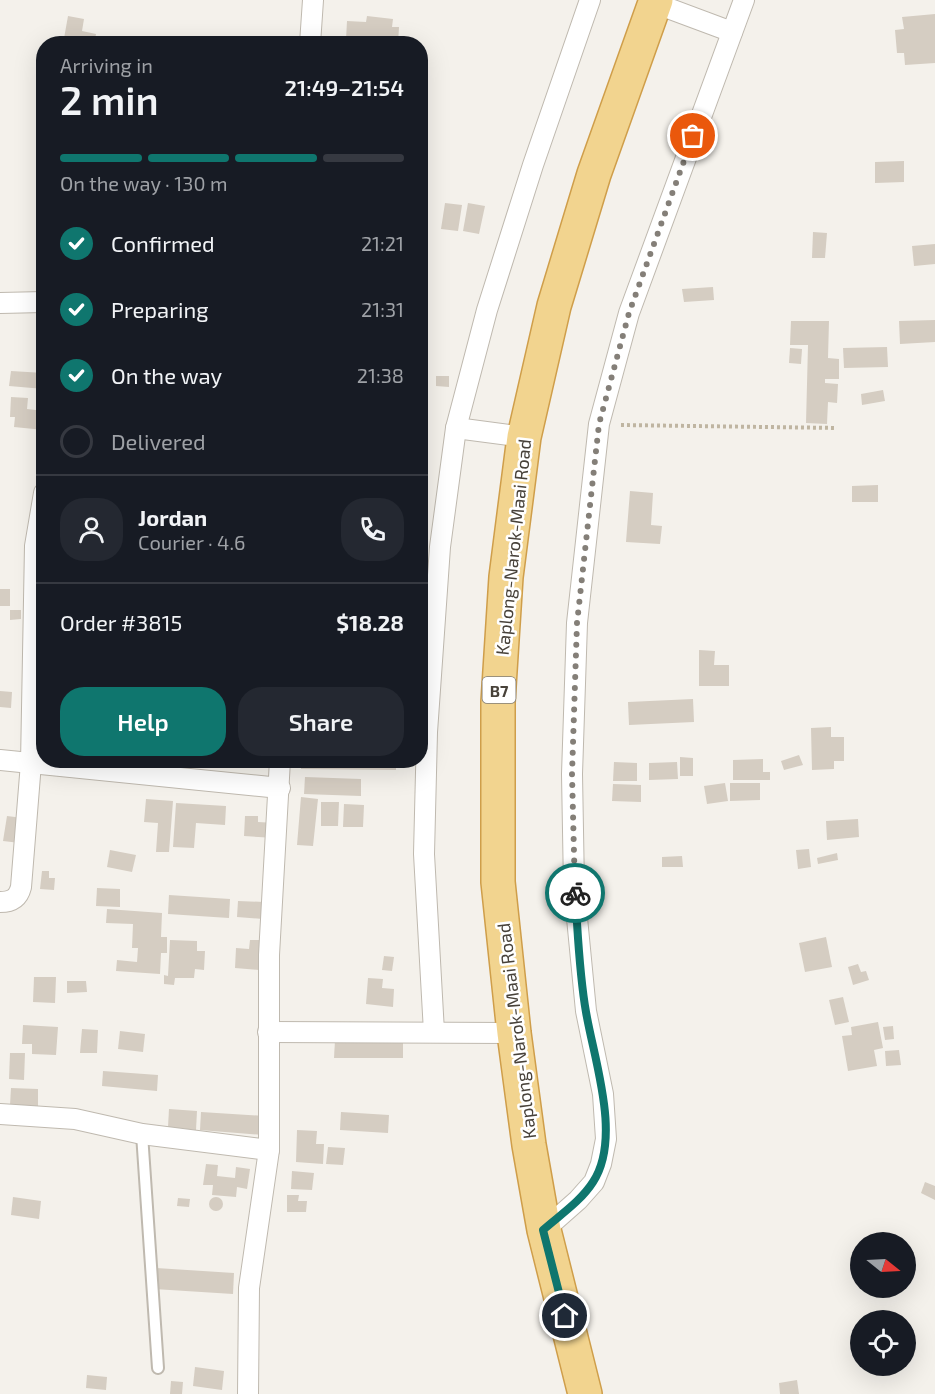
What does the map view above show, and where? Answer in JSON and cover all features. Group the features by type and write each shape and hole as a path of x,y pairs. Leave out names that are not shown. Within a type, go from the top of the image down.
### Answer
{"highway":[{"name":"Kaplong-Narok-Maai Road","path":"585,1394 543,1230 514,1034 498,882 498,702 506,577 524,437 554,306 594,174 655,2"}],"street":[{"path":"311,36 313,0"},
{"path":"428,706 440,547 456,428 487,310 529,176 590,0"},
{"path":"543,1230 578,1200 594,1182 601,1164 606,1139 603,1094 586,1011 575,898 572,774 577,623 599,424 629,313 744,0"},
{"path":"655,2 732,32"},
{"path":"0,303 36,305"},
{"path":"456,428 524,437"},
{"path":"0,903 11,901 18,896 21,887 31,763 36,540"},
{"path":"0,760 36,764"},
{"path":"81,768 280,788"},
{"path":"248,1394 249,1288 269,1150 269,955 280,768"},
{"path":"425,768 424,854 434,1032"},
{"path":"268,1032 514,1034"},
{"path":"0,1114 75,1119 142,1134 269,1150"}],"lane":[{"path":"142,1134 158,1368"}],"path":[{"path":"599,424 837,428"}],"building":[{"path":"935,14 935,63 905,65 904,53 897,53 895,30 904,29 902,17"},
{"path":"68,16 84,19 82,31 96,34 96,36 64,36"},
{"path":"367,16 393,19 392,27 399,27 398,36 346,36 347,21 366,22"},
{"path":"904,161 904,182 875,183 875,162"},
{"path":"445,203 462,205 458,231 441,229"},
{"path":"468,203 485,206 479,234 463,231"},
{"path":"813,232 827,233 825,258 812,258"},
{"path":"935,244 935,264 914,266 912,246"},
{"path":"713,287 714,300 684,302 682,289"},
{"path":"935,320 935,342 900,344 899,321"},
{"path":"791,321 829,321 828,358 839,359 839,379 825,379 825,383 838,384 837,403 828,402 827,424 806,423 808,345 790,345"},
{"path":"887,347 888,367 844,368 843,348"},
{"path":"790,348 802,349 801,364 789,363"},
{"path":"11,371 36,373 36,388 9,386"},
{"path":"436,376 449,376 449,387 436,386"},
{"path":"883,390 885,401 862,405 861,394"},
{"path":"11,397 28,398 27,409 36,410 36,429 14,427 15,417 10,417"},
{"path":"878,485 878,502 852,502 852,486"},
{"path":"630,491 653,493 651,525 662,526 660,544 626,542"},
{"path":"0,589 10,589 10,606 0,606"},
{"path":"10,610 21,610 21,619 10,620"},
{"path":"699,650 715,651 714,665 729,665 729,686 699,686"},
{"path":"0,691 12,692 11,708 0,707"},
{"path":"693,699 694,722 629,725 628,702"},
{"path":"831,727 831,737 844,737 844,761 834,761 834,769 812,770 811,728"},
{"path":"799,755 803,765 784,770 781,761"},
{"path":"680,757 693,758 693,776 680,776"},
{"path":"763,759 763,772 770,772 770,780 733,780 733,760"},
{"path":"614,762 637,763 637,781 613,781"},
{"path":"677,762 678,779 649,780 649,763"},
{"path":"396,768 396,770 301,769"},
{"path":"305,777 361,779 361,796 304,794"},
{"path":"725,783 728,801 707,804 704,786"},
{"path":"730,783 760,783 760,800 730,801"},
{"path":"613,784 641,785 641,802 612,801"},
{"path":"301,797 318,799 313,846 297,845"},
{"path":"146,799 173,801 169,852 156,852 158,823 144,822"},
{"path":"321,802 339,802 338,826 321,826"},
{"path":"176,803 226,806 225,825 196,823 194,848 173,847"},
{"path":"344,804 364,805 363,827 343,827"},
{"path":"7,816 23,818 20,843 3,841"},
{"path":"245,816 258,816 258,822 276,823 275,838 244,836"},
{"path":"858,819 859,837 827,840 826,821"},
{"path":"809,849 811,867 798,869 796,850"},
{"path":"110,850 136,855 132,872 107,867"},
{"path":"837,853 838,860 818,864 817,858"},
{"path":"682,856 683,867 662,867 662,857"},
{"path":"42,871 49,871 49,878 55,878 54,890 40,889"},
{"path":"97,888 120,889 120,907 96,906"},
{"path":"169,895 230,899 229,918 168,914"},
{"path":"238,901 264,902 263,919 237,917"},
{"path":"107,909 162,913 161,937 167,937 167,953 161,953 160,974 116,971 117,960 137,962 138,948 132,948 133,924 106,923"},
{"path":"826,937 832,967 805,972 799,943"},
{"path":"170,940 197,941 197,951 205,951 204,970 195,969 194,978 175,978 174,985 164,984 164,975 168,976"},
{"path":"250,940 261,940 259,970 235,968 236,948 249,949"},
{"path":"384,956 394,957 392,971 382,970"},
{"path":"858,964 861,972 866,971 869,980 853,985 848,967"},
{"path":"34,977 56,977 55,1003 33,1002"},
{"path":"368,978 383,979 382,988 394,989 393,1007 366,1004"},
{"path":"67,981 86,981 87,992 67,993"},
{"path":"843,997 849,1022 835,1025 829,1000"},
{"path":"878,1022 883,1048 874,1050 877,1066 848,1071 842,1036 852,1035 851,1027"},
{"path":"23,1025 58,1027 56,1055 32,1054 32,1044 22,1044"},
{"path":"893,1026 894,1039 885,1040 883,1027"},
{"path":"82,1029 98,1030 97,1053 80,1053"},
{"path":"120,1031 145,1034 143,1052 118,1049"},
{"path":"335,1040 403,1041 403,1058 334,1058"},
{"path":"899,1050 901,1065 886,1066 885,1051"},
{"path":"10,1053 25,1053 24,1080 9,1079"},
{"path":"103,1071 158,1075 157,1091 102,1086"},
{"path":"11,1088 38,1089 38,1106 10,1105"},
{"path":"169,1109 197,1111 196,1130 168,1127"},
{"path":"201,1112 265,1116 264,1135 200,1130"},
{"path":"341,1112 389,1115 388,1133 340,1130"},
{"path":"297,1130 317,1131 316,1144 324,1144 323,1164 296,1162"},
{"path":"328,1147 345,1148 343,1165 326,1164"},
{"path":"206,1164 218,1165 217,1176 235,1178 236,1167 250,1169 247,1189 237,1187 236,1197 212,1195 213,1185 203,1185"},
{"path":"292,1171 314,1173 312,1190 291,1189"},
{"path":"925,1182 935,1186 935,1200 921,1193"},
{"path":"287,1195 299,1195 298,1201 307,1201 306,1212 287,1212"},
{"path":"13,1197 41,1201 39,1219 11,1215"},
{"path":"216,1197 221,1199 223,1204 221,1209 216,1211 211,1209 209,1204 211,1199"},
{"path":"178,1198 190,1199 189,1207 177,1206"},
{"path":"156,1268 234,1273 233,1294 154,1289"},
{"path":"195,1367 224,1371 222,1390 193,1386"},
{"path":"87,1375 107,1377 106,1390 86,1388"},
{"path":"797,1380 799,1394 780,1394 779,1383"},
{"path":"171,1381 183,1382 182,1394 170,1394"}],"way so far":[{"path":"575,893 572,774 577,623 599,424 629,313 693,136"}],"route":[{"path":"565,1316 543,1230 578,1200 594,1182 601,1164 606,1139 603,1094 586,1011 575,893"}]}
